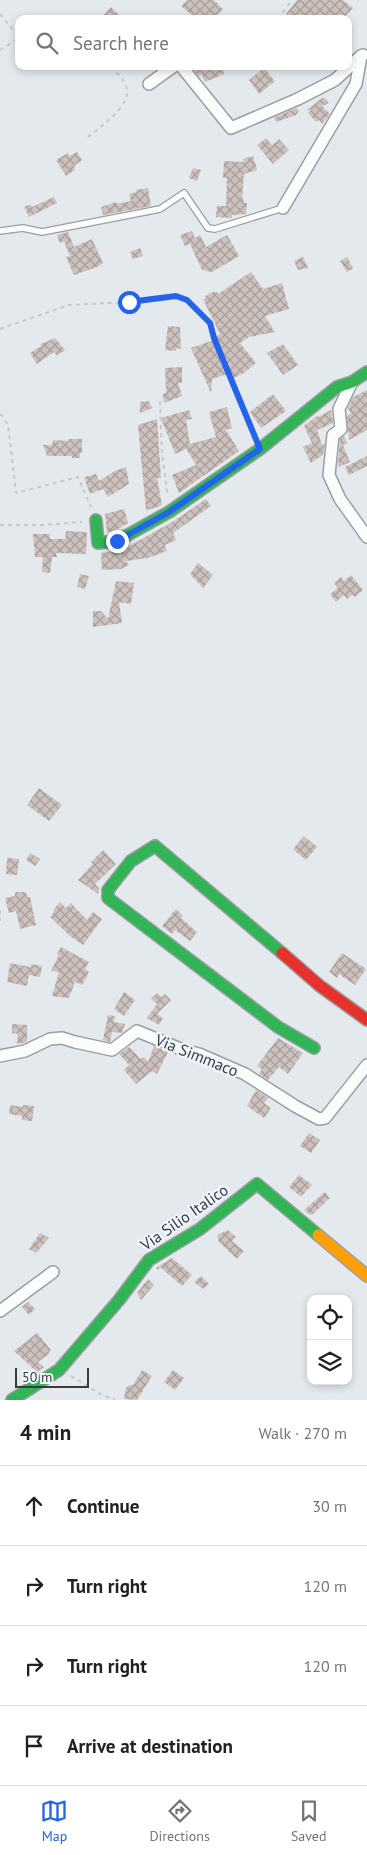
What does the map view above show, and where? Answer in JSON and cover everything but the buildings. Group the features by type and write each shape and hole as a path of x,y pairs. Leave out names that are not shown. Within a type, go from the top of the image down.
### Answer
{"street":[{"path":"352,65 364,55"},
{"path":"283,208 356,84 364,55"},
{"path":"149,84 168,70"},
{"path":"184,70 231,128 298,99 335,80 347,70"},
{"path":"96,520 98,543 117,541 169,512 260,449 337,387 352,382 367,372"},
{"path":"352,382 339,409 341,429 333,436 328,475 340,499 367,537"},
{"path":"314,1048 278,1027 108,898 108,890 130,861 156,846 320,986 367,1020"},
{"name":"Via Simmaco","path":"0,1056 25,1051 50,1039 62,1038 112,1050 137,1031 183,1050 199,1054 245,1074 319,1119 325,1118 367,1065"},
{"name":"Via Silio Italico","path":"12,1400 60,1369 119,1300 149,1260 200,1229 257,1184 367,1276"},
{"path":"0,1311 53,1272"}],"lane":[{"path":"0,231 23,228 42,232 160,209 184,194 208,228 215,229 283,208"}],"path":[{"path":"281,15 292,0"},
{"path":"0,14 15,33"},
{"path":"0,50 15,41"},
{"path":"88,137 125,104 128,97 127,88 114,70"},
{"path":"0,329 69,305 129,302 176,296 187,300 210,323 214,338 260,449"},
{"path":"160,401 162,454 169,512"},
{"path":"0,415 8,425 16,492 78,477 96,520 43,525 0,525"},
{"path":"0,910 0,921"},
{"path":"60,1369 102,1395 115,1400"}],"traffic: fast":[{"path":"96,520 98,543 117,541 169,512 260,449 337,387 352,382 367,372"},
{"path":"282,953 155,846 131,861 108,890 108,898 278,1027 314,1048"},
{"path":"12,1400 59,1370 119,1300 149,1260 200,1229 257,1184 318,1235"}],"traffic: slow":[{"path":"318,1235 367,1276"}],"traffic: jam":[{"path":"282,953 320,986 367,1020"}],"route":[{"path":"117,541 169,512 260,449 214,338 210,323 187,300 176,296 129,302"}]}
